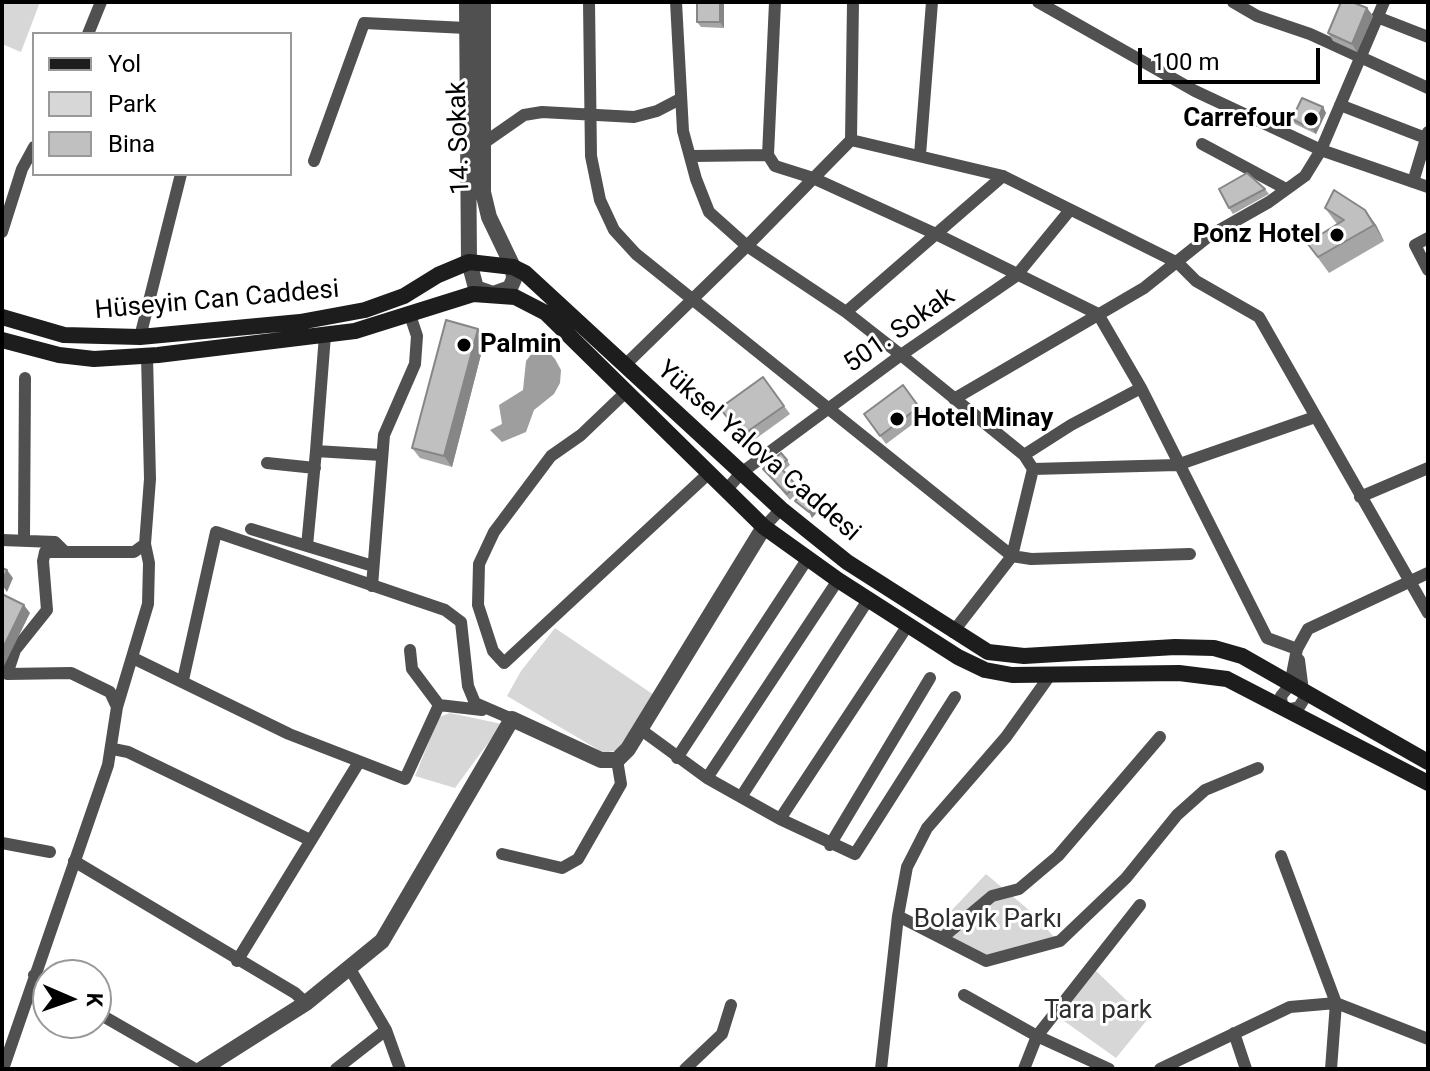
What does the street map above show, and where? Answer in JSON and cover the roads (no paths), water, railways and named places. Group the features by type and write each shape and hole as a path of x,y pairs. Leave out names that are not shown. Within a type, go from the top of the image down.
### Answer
{"main road":[{"name":"Yüksel Yalova Caddesi","path":"473,261 513,267 525,273 781,509 847,562 988,652 1024,656 1175,647 1214,648 1242,656 1428,762"},
{"name":"Hüseyin Can Caddesi","path":"2,317 64,335 93,338 140,337 300,322 365,310 404,296 438,275 473,261"},
{"name":"Yüksel Yalova Caddesi","path":"473,294 515,297 546,313 728,488 764,527 868,600 985,670 1051,674 1179,673 1227,679 1428,783"},
{"name":"Hüseyin Can Caddesi","path":"2,340 59,355 94,359 147,356 355,331 473,294"}],"street":[{"path":"89,32 101,2"},
{"name":"14. Sokak","path":"467,2 474,147 489,217 513,267"},
{"name":"14. Sokak","path":"474,147 483,2"},
{"path":"589,2 591,156 600,200 614,230 636,254 1012,556 1031,559 1190,554"},
{"path":"676,2 683,131 709,212 747,246 846,312 901,355 1024,455 1033,469 1012,556 953,632"},
{"path":"775,2 768,155 775,166 813,178 938,235 1098,314 1141,388 1177,465 1267,638 1297,649"},
{"path":"624,366 851,140 853,2"},
{"path":"920,155 932,2"},
{"path":"1038,2 1195,91 1321,150 1428,187"},
{"path":"1233,2 1257,16 1428,88"},
{"path":"954,399 1144,288 1209,236 1305,176 1321,150 1384,2"},
{"path":"1377,17 1428,37"},
{"path":"314,161 364,23 466,28"},
{"path":"438,275 459,256 467,233 474,147 524,115 542,112 634,117 657,111 680,99"},
{"path":"1340,105 1427,136 1413,182"},
{"path":"851,140 1003,176 1178,263 1196,281 1259,317 1428,613"},
{"path":"1202,144 1286,189"},
{"path":"2,232 22,169 32,151"},
{"path":"693,156 768,155"},
{"path":"140,337 180,176"},
{"path":"846,312 1003,176"},
{"name":"501. Sokak","path":"728,488 741,473 828,408 1016,276 1070,210"},
{"path":"467,233 476,288 493,294 510,288 513,267"},
{"path":"1428,238 1415,245 1428,270"},
{"path":"372,586 384,435 415,364 417,336 410,315"},
{"path":"307,546 325,335"},
{"path":"40,959 113,749 117,707 148,604 149,563 145,544 150,479 147,356"},
{"path":"24,539 25,378"},
{"path":"1024,455 1071,425 1141,388"},
{"path":"627,391 581,435 551,456 494,532 479,564 478,605 493,651 504,663 709,473"},
{"path":"1033,469 1177,465 1315,417"},
{"path":"316,451 381,455"},
{"path":"267,463 315,468"},
{"path":"1360,497 1428,468"},
{"path":"502,854 562,868 578,859 621,784 617,760 640,729 764,527 781,509"},
{"path":"251,529 373,566"},
{"path":"183,680 216,532 445,610 461,622 468,686 475,703 485,710"},
{"path":"2,540 55,542 64,551"},
{"path":"117,707 110,692 71,673 7,674 15,650 47,610 42,555 45,552 134,552 145,544"},
{"path":"677,758 808,558"},
{"path":"1296,689 1281,696 1286,707 1303,704 1296,689 1297,649 1308,629 1428,573"},
{"path":"707,778 838,580"},
{"path":"741,797 868,600"},
{"path":"780,819 908,625"},
{"path":"410,650 412,669 439,705 485,710 512,719 601,760 617,760"},
{"path":"133,658 289,734 405,779 439,705"},
{"path":"881,1069 898,916 907,867 927,828 1006,737 1051,674"},
{"path":"830,845 930,678"},
{"path":"640,729 707,778 846,853 859,851 955,697"},
{"path":"202,1069 306,1003 382,941 512,719"},
{"path":"942,938 992,896 1019,889 1058,856 1160,737"},
{"path":"113,749 128,752 310,840"},
{"path":"237,961 359,762"},
{"path":"898,916 986,961 1060,941 1126,878 1186,806 1205,790 1258,768"},
{"path":"2,843 50,852"},
{"path":"1281,856 1336,1003 1331,1069"},
{"path":"74,861 295,993 306,1003"},
{"path":"1024,1069 1037,1036 1140,905"},
{"path":"350,969 386,1030 400,1069"},
{"path":"3,1069 32,981"},
{"path":"964,995 1037,1036 1109,1069"},
{"path":"1160,1069 1290,1007 1336,1003 1428,1039"},
{"path":"685,1069 722,1034 731,1005"},
{"path":"112,1021 195,1069"},
{"path":"336,1069 386,1030"},
{"path":"1234,1033 1246,1069"}],"place":[{"name":"Carrefour","path":"1311,119"},
{"name":"Ponz Hotel","path":"1337,235"},
{"name":"Palmin","path":"464,345"},
{"name":"Hotel Minay","path":"897,419"}],"park label":[{"name":"Bolayık Parkı","path":"988,920"},
{"name":"Tara park","path":"1098,1011"}]}
